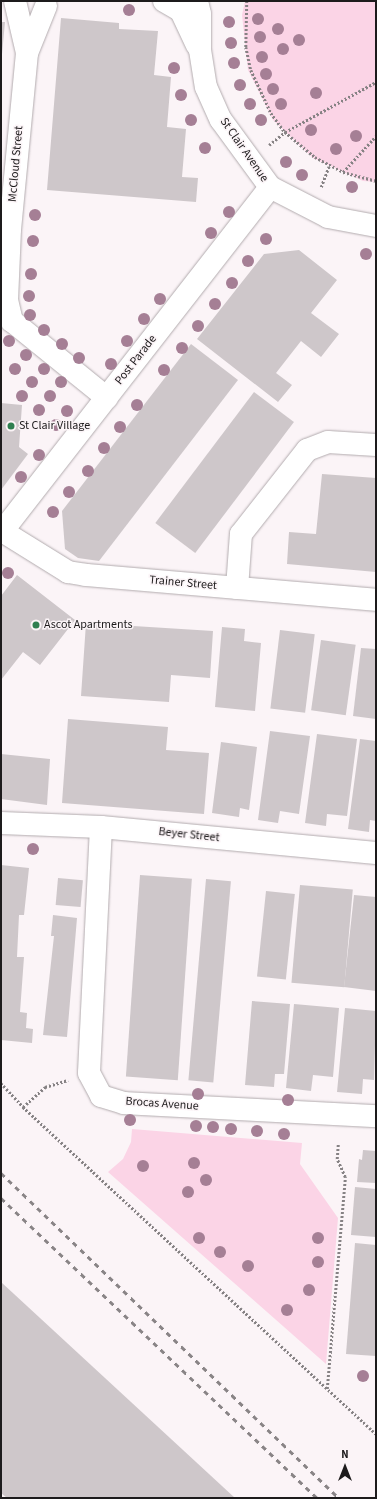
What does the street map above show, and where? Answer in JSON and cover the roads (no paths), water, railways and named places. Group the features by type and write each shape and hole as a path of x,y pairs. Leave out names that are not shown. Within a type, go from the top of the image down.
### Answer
{"street":[{"path":"16,1 30,7 52,4"},
{"name":"McCloud Street","path":"16,1 27,53 6,228 7,300 12,321 107,398"},
{"name":"St Clair Avenue","path":"164,1 181,11 200,50"},
{"name":"St Clair Avenue","path":"197,1 200,14 200,50 209,94 221,120 270,187 328,218 376,226"},
{"name":"McCloud Street","path":"27,53 52,4"},
{"name":"Post Parade","path":"1,532 270,187"},
{"path":"237,588 241,534 307,450 328,442 376,445"},
{"name":"Trainer Street","path":"1,532 68,572 376,600"},
{"name":"Beyer Street","path":"1,823 101,826 376,853"},
{"name":"Brocas Avenue","path":"101,826 89,1073 101,1096 124,1103 376,1116"}],"railway":[{"path":"1,1173 339,1498"},
{"path":"1,1198 317,1498"}],"place":[{"name":"St Clair Village","path":"11,426"},
{"name":"Ascot Apartments","path":"36,625"}]}
